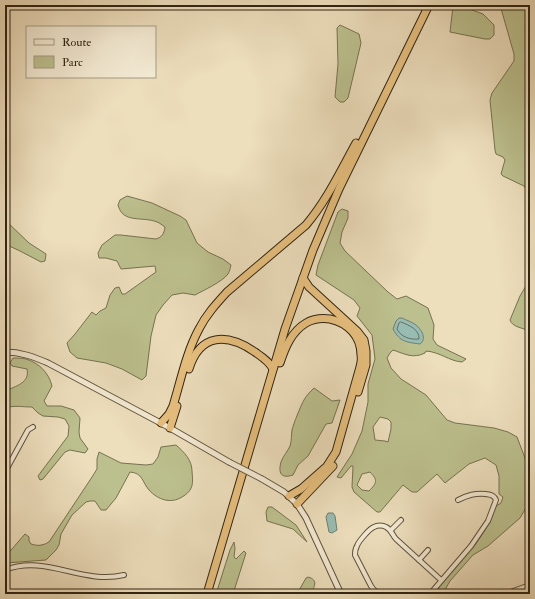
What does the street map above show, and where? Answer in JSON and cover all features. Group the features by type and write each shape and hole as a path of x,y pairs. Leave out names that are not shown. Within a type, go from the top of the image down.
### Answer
{"highway":[{"path":"206,594 292,309 319,235 336,195 429,5"},
{"path":"160,423 169,414 173,406 198,330 215,305 227,292 306,225 326,200 365,127 373,119"},
{"path":"297,504 330,470 337,460 342,449 366,365 364,340 357,331 309,287 303,278"},
{"path":"272,373 277,369 286,346 295,332 307,322 322,318 337,321 346,325 353,332 359,342 361,355 360,367 336,452 327,466 301,489 289,496"},
{"path":"170,428 194,355 205,344 217,340 224,340 237,342 244,345 268,362 272,373"}],"street":[{"path":"5,352 16,352 34,357 57,368 170,428 284,492 297,504 306,518 341,594"},
{"path":"5,472 28,430 33,427"},
{"path":"430,594 471,546 483,529 496,500 491,495 479,493 467,495 458,500"},
{"path":"391,530 401,520"},
{"path":"380,594 371,586 355,555 358,544 374,526 382,526 391,530 396,539 441,580"},
{"path":"419,560 428,550"},
{"path":"5,570 19,566 35,565 96,577 108,578 124,575"},
{"path":"505,594 530,585"}],"green space":[{"path":"459,5 483,14 494,25 494,35 490,39 485,39 450,32 453,6"},
{"path":"500,5 530,5 530,195 524,186 501,174 505,160 503,157 496,154 495,150 490,100 492,93 514,61 514,54"},
{"path":"340,25 359,34 361,43 348,98 344,102 340,102 335,97 338,64 337,28"},
{"path":"127,196 152,203 180,216 186,220 197,243 208,252 223,259 231,265 228,274 213,286 195,295 183,293 172,295 163,305 156,315 151,336 146,376 142,380 122,369 106,363 77,358 70,352 67,343 92,312 96,315 106,308 110,295 115,288 119,287 122,294 125,294 156,272 155,266 121,269 117,261 99,258 98,253 102,245 115,235 156,239 163,233 165,227 158,222 129,217 120,211 118,205 120,200"},
{"path":"342,209 348,211 348,218 342,232 340,243 345,251 397,299 406,296 428,308 434,325 433,339 437,345 466,359 462,362 457,361 426,351 421,355 413,356 393,350 387,358 391,368 401,379 426,395 447,420 455,423 494,428 508,432 517,437 525,458 530,480 530,492 527,506 520,518 488,546 473,555 450,581 446,588 446,594 434,594 475,545 485,530 496,506 501,503 503,497 499,494 499,476 496,465 485,458 469,464 445,483 437,474 417,492 412,492 403,485 380,512 377,512 354,492 352,487 353,466 351,466 341,478 337,477 352,454 362,431 368,402 368,384 375,359 372,335 357,316 360,308 354,300 316,275 318,265 338,212","holes":["380,417 388,419 391,422 388,442 375,440 373,427","370,472 376,482 369,491 362,490 357,485 362,474"]},
{"path":"5,220 29,243 46,254 45,261 41,262 5,244"},
{"path":"530,279 530,331 515,326 510,320 520,296"},
{"path":"13,358 31,361 43,369 51,381 52,386 44,401 47,406 61,406 74,410 80,418 80,438 88,449 85,453 70,450 65,452 43,479 40,480 38,476 68,436 69,426 65,419 43,416 32,407 15,406 5,408 5,391 18,386 24,381 27,374 27,369 12,366 10,363"},
{"path":"314,388 332,401 340,400 332,423 326,424 308,456 298,465 293,475 283,476 280,472 280,466 290,446 294,424 305,398"},
{"path":"176,445 187,456 191,463 193,479 189,492 178,499 165,500 156,496 149,490 140,476 130,472 116,498 106,510 101,510 95,501 90,501 86,502 72,515 61,534 59,545 46,560 6,563 5,557 25,534 29,537 31,544 40,545 49,542 97,469 99,452 121,463 146,465 153,464 158,457 161,447"},
{"path":"268,507 272,507 296,525 307,542 293,529 267,521 266,512"},
{"path":"234,542 234,557 236,559 244,551 246,553 233,594 216,594 230,550"},
{"path":"308,577 315,582 311,594 297,594 306,578"}],"water":[{"path":"399,318 413,323 420,329 423,334 423,340 420,344 407,342 398,337 393,329"},
{"path":"328,513 333,513 335,516 337,530 332,533 329,532 326,517"}]}
